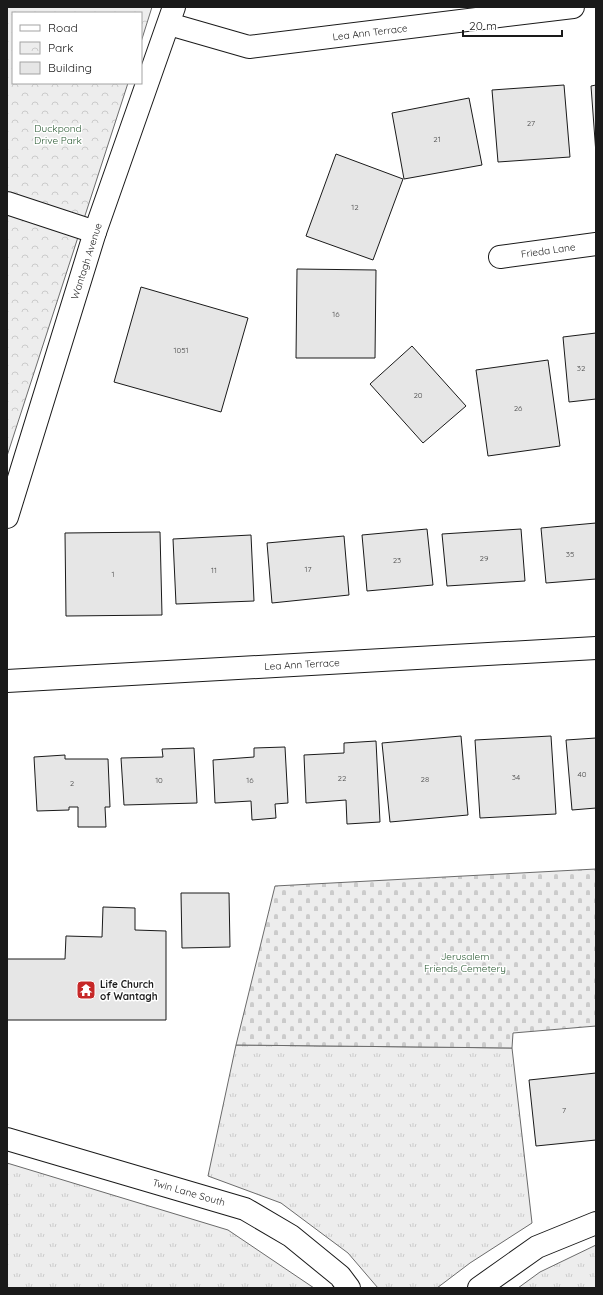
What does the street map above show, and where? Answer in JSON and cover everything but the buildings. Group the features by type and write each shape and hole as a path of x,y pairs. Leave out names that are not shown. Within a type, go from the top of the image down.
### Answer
{"street":[{"name":"Lea Ann Terrace","path":"172,15 250,47 573,7"},
{"name":"Wantagh Avenue","path":"7,517 95,232 172,15"},
{"path":"7,203 95,232"},
{"name":"Frieda Lane","path":"500,257 596,244"},
{"name":"Lea Ann Terrace","path":"7,681 596,648"},
{"name":"Twin Lane South","path":"7,1139 245,1209 291,1236 340,1276 349,1288"},
{"path":"479,1288 537,1247 596,1223"}],"green space":[{"name":"Duckpond Drive Park","path":"7,7 152,7 142,39 142,12 12,12 12,84 128,84 7,456"},
{"name":"Jerusalem Friends Cemetery","path":"596,869 596,1026 513,1033 512,1048 236,1045 275,886"},
{"path":"236,1045 512,1048 532,1223 470,1263 437,1288 378,1288 348,1253 281,1203 208,1176"},
{"path":"7,1163 228,1230 314,1288 7,1288"},
{"path":"596,1245 596,1288 518,1288 540,1272"}],"place":[{"name":"Life Church of Wantagh","path":"86,990"}]}
